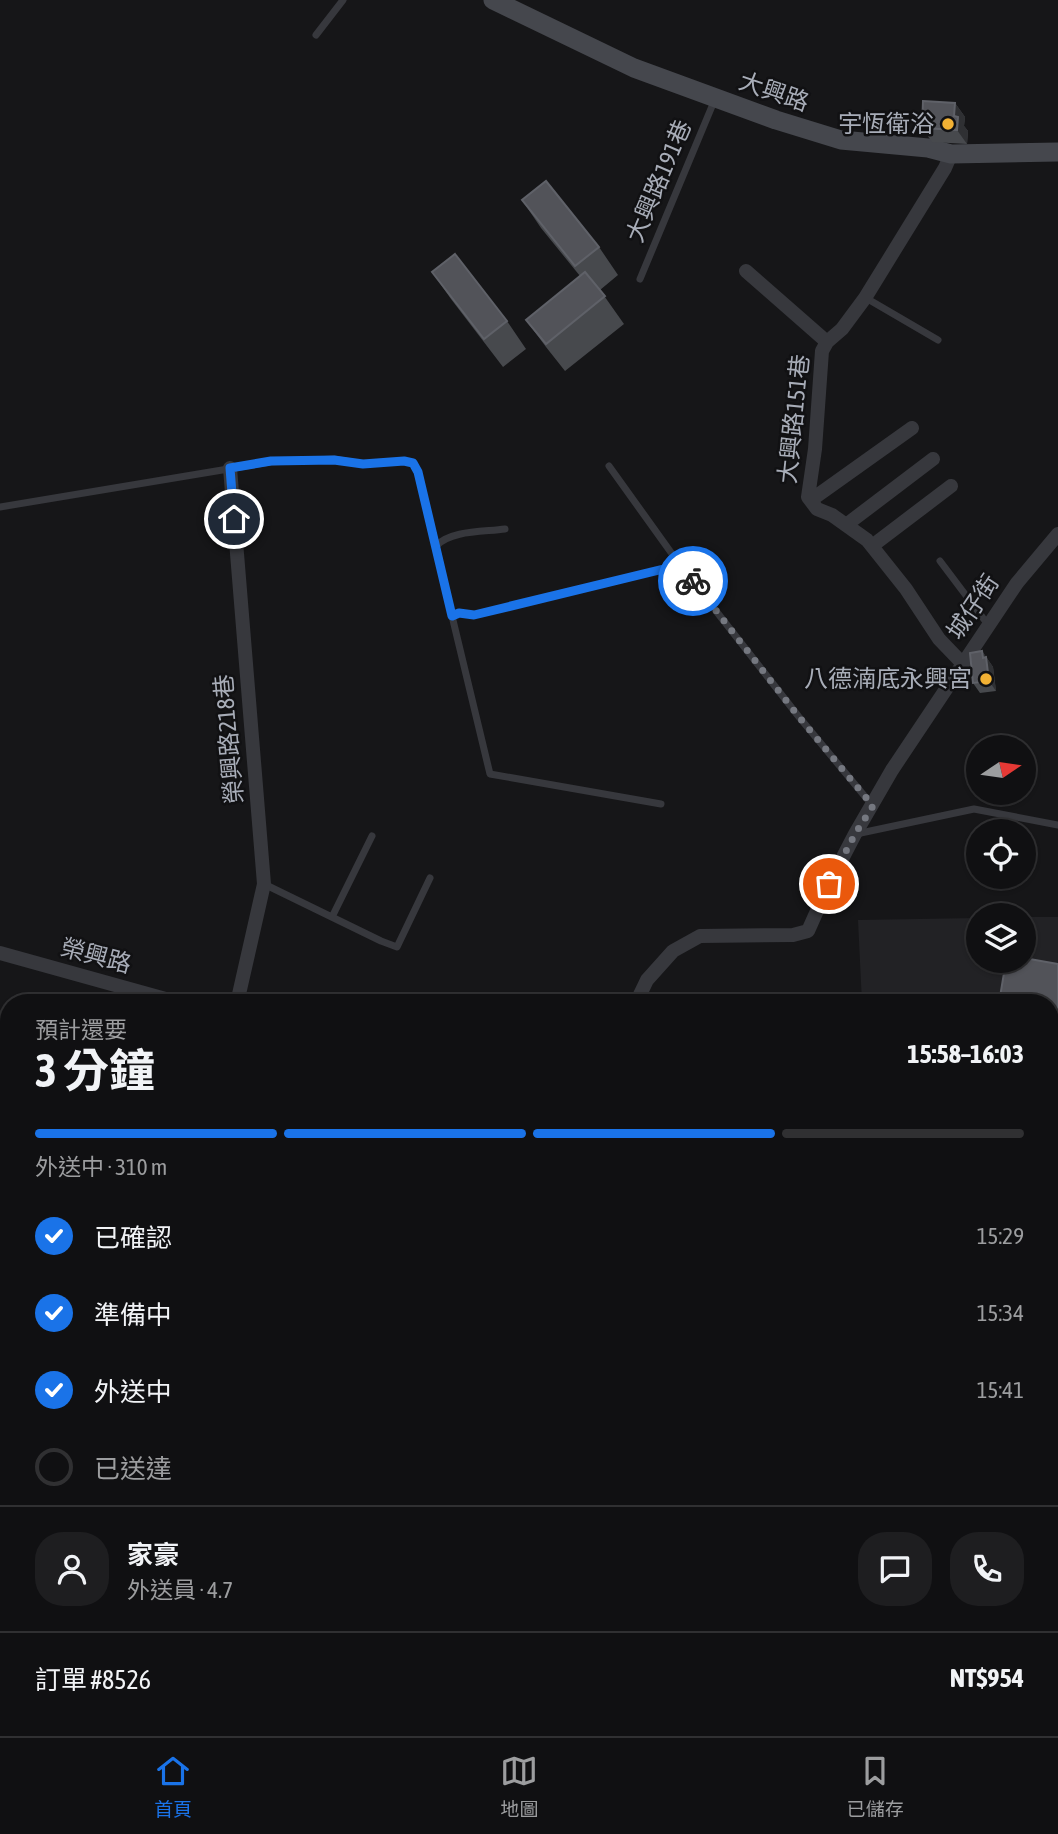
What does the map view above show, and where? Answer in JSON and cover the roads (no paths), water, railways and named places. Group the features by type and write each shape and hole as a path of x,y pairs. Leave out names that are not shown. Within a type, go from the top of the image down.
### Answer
{"street":[{"name":"大興路","path":"493,0 634,68 715,99 841,140 928,148 951,154 1058,152"},
{"name":"大興路151巷","path":"951,154 865,298 822,351 815,449 808,496 817,509 832,515 867,540 906,589 939,639 963,664"},
{"path":"746,271 827,342"},
{"path":"811,500 912,428"},
{"path":"846,525 933,459"},
{"name":"榮興路218巷","path":"230,468 264,884 239,994"},
{"path":"872,546 951,486"},
{"name":"城仔街","path":"640,994 647,979 673,951 700,936 793,935 808,931 829,884 892,770 1017,583 1058,534"},
{"name":"榮興路","path":"0,953 148,994"}],"lane":[{"path":"316,35 343,0"},
{"name":"大興路191巷","path":"639,279 715,99"},
{"path":"865,298 938,340"},
{"path":"0,507 271,461 413,463 418,472 490,775 661,804"},
{"path":"609,466 680,565 799,717 863,821 974,809 1058,825"},
{"path":"436,546 458,535 505,529"},
{"path":"940,561 989,626"},
{"path":"452,616 459,613 474,615 680,565"},
{"path":"332,917 372,836"},
{"path":"264,884 397,947 430,878"}],"place":[{"name":"宇恆衛浴","path":"948,124"},
{"name":"八德湳底永興宮","path":"986,679"}]}
